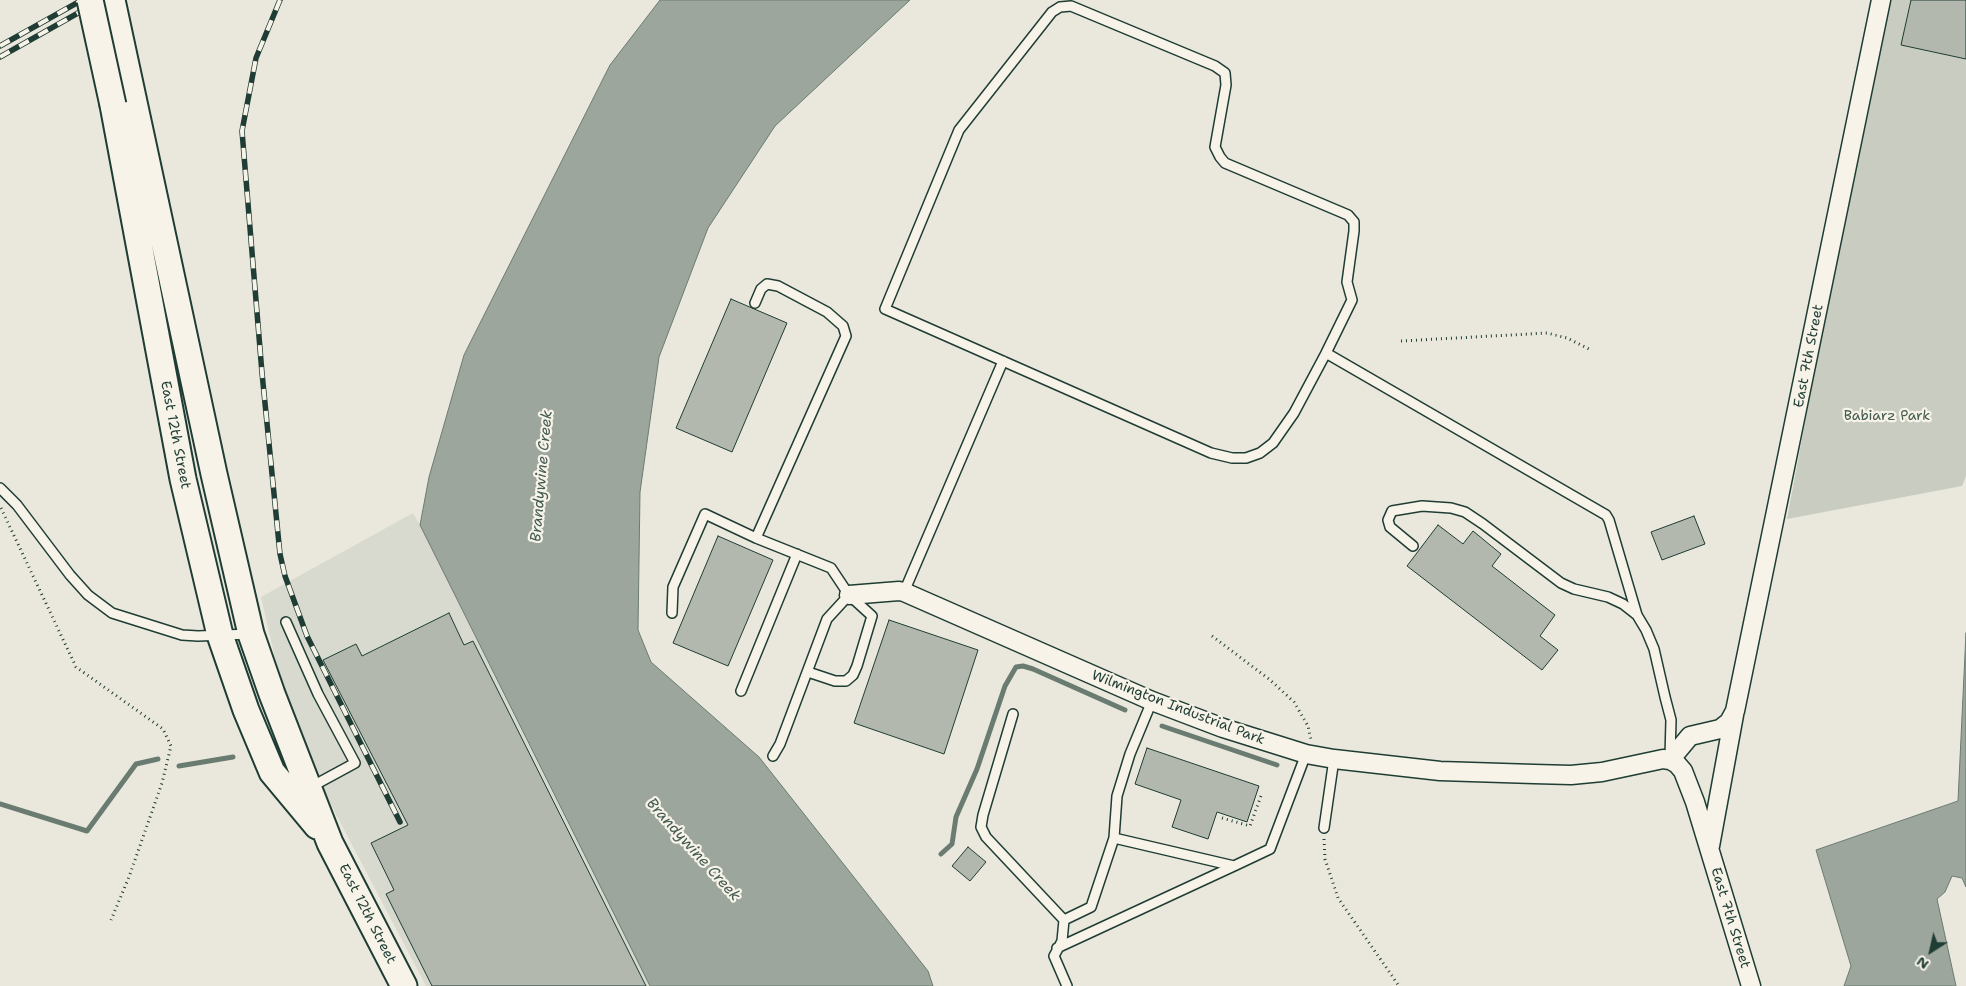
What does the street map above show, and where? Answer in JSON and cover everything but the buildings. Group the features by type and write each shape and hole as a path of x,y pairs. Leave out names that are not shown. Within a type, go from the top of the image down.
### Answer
{"main road":[{"name":"East 12th Street","path":"90,0 122,100 214,474 251,634 272,694 330,843 404,986"},
{"name":"East 12th Street","path":"112,0 122,100 183,478 220,635 246,710 272,772 330,843"}],"street":[{"name":"East 7th Street","path":"1709,849 1735,711 1880,0"},
{"name":"Wilmington Industrial Park","path":"849,595 904,592 1152,701 1224,728 1310,755 1440,771 1571,775 1602,772 1663,759 1670,760"},
{"name":"East 7th Street","path":"1735,711 1729,722 1720,729 1690,736 1670,760 1683,771 1751,986"}],"lane":[{"path":"1072,6 1215,66 1225,73 1226,85 1215,147 1225,163 1348,215 1354,222 1346,282 1352,300 1326,353 1294,413 1273,443 1260,453 1246,458 1232,458 1211,453 885,309 959,130 1052,12 1060,7 1072,6"},
{"path":"755,303 761,289 767,284 778,286 827,312 843,326 846,336 756,538"},
{"path":"1326,353 1606,515 1610,520 1637,615 1654,649 1671,720 1670,760"},
{"path":"904,592 1003,361"},
{"path":"0,488 17,505 88,596 112,613 182,635 251,634"},
{"path":"1413,546 1390,527 1388,520 1392,511 1422,506 1450,508 1465,512 1484,524 1561,583 1574,589 1608,597 1623,604 1637,615"},
{"path":"672,613 673,587 705,514 756,538 832,568 849,595 872,616 853,675 846,681 835,681 808,672"},
{"path":"741,691 797,554"},
{"path":"773,756 780,744 827,619 849,595"},
{"path":"286,622 318,694 355,763 309,788"},
{"path":"1064,920 1091,907 1114,838 1117,796 1130,754 1152,701"},
{"path":"1014,714 981,827 986,837 1064,920 1062,941 1054,956 1067,986"},
{"path":"1057,948 1270,849 1310,755"},
{"path":"1324,828 1334,759"},
{"path":"1114,838 1234,866"}],"path":[{"path":"1401,341 1547,333 1567,338 1589,350"},
{"path":"0,505 76,667 164,729 171,746 162,783 129,877 111,920"},
{"path":"1212,636 1269,679 1294,702 1308,726 1310,755"},
{"path":"1222,818 1250,826 1262,793"},
{"path":"1324,828 1325,859 1338,898 1400,986"}],"shaded area":[{"path":"413,513 650,986 426,986 307,759 282,688 261,597"}],"green space":[{"name":"Babiarz Park","path":"1884,0 1966,0 1966,476 1962,486 1787,519"}],"water":[{"name":"Brandywine Creek","path":"660,0 910,0 775,126 708,228 659,357 640,492 638,630 651,662 759,757 928,971 933,986 650,986 420,525 429,477 464,355 610,65"},
{"path":"1966,633 1966,887 1962,878 1952,876 1945,892 1937,899 1956,986 1844,986 1851,966 1816,850 1958,801"}],"waterway":[{"path":"941,854 952,844 956,817 977,769 1005,686 1016,667 1023,666 1033,669 1125,710"},
{"path":"1162,726 1277,765"},
{"path":"179,766 233,757"},
{"path":"0,804 87,831 136,764 158,759"}],"railway":[{"path":"0,46 82,0"},
{"path":"0,57 101,0"},
{"path":"280,0 256,58 242,131 262,373 280,554 285,576 307,636 400,822"}]}
